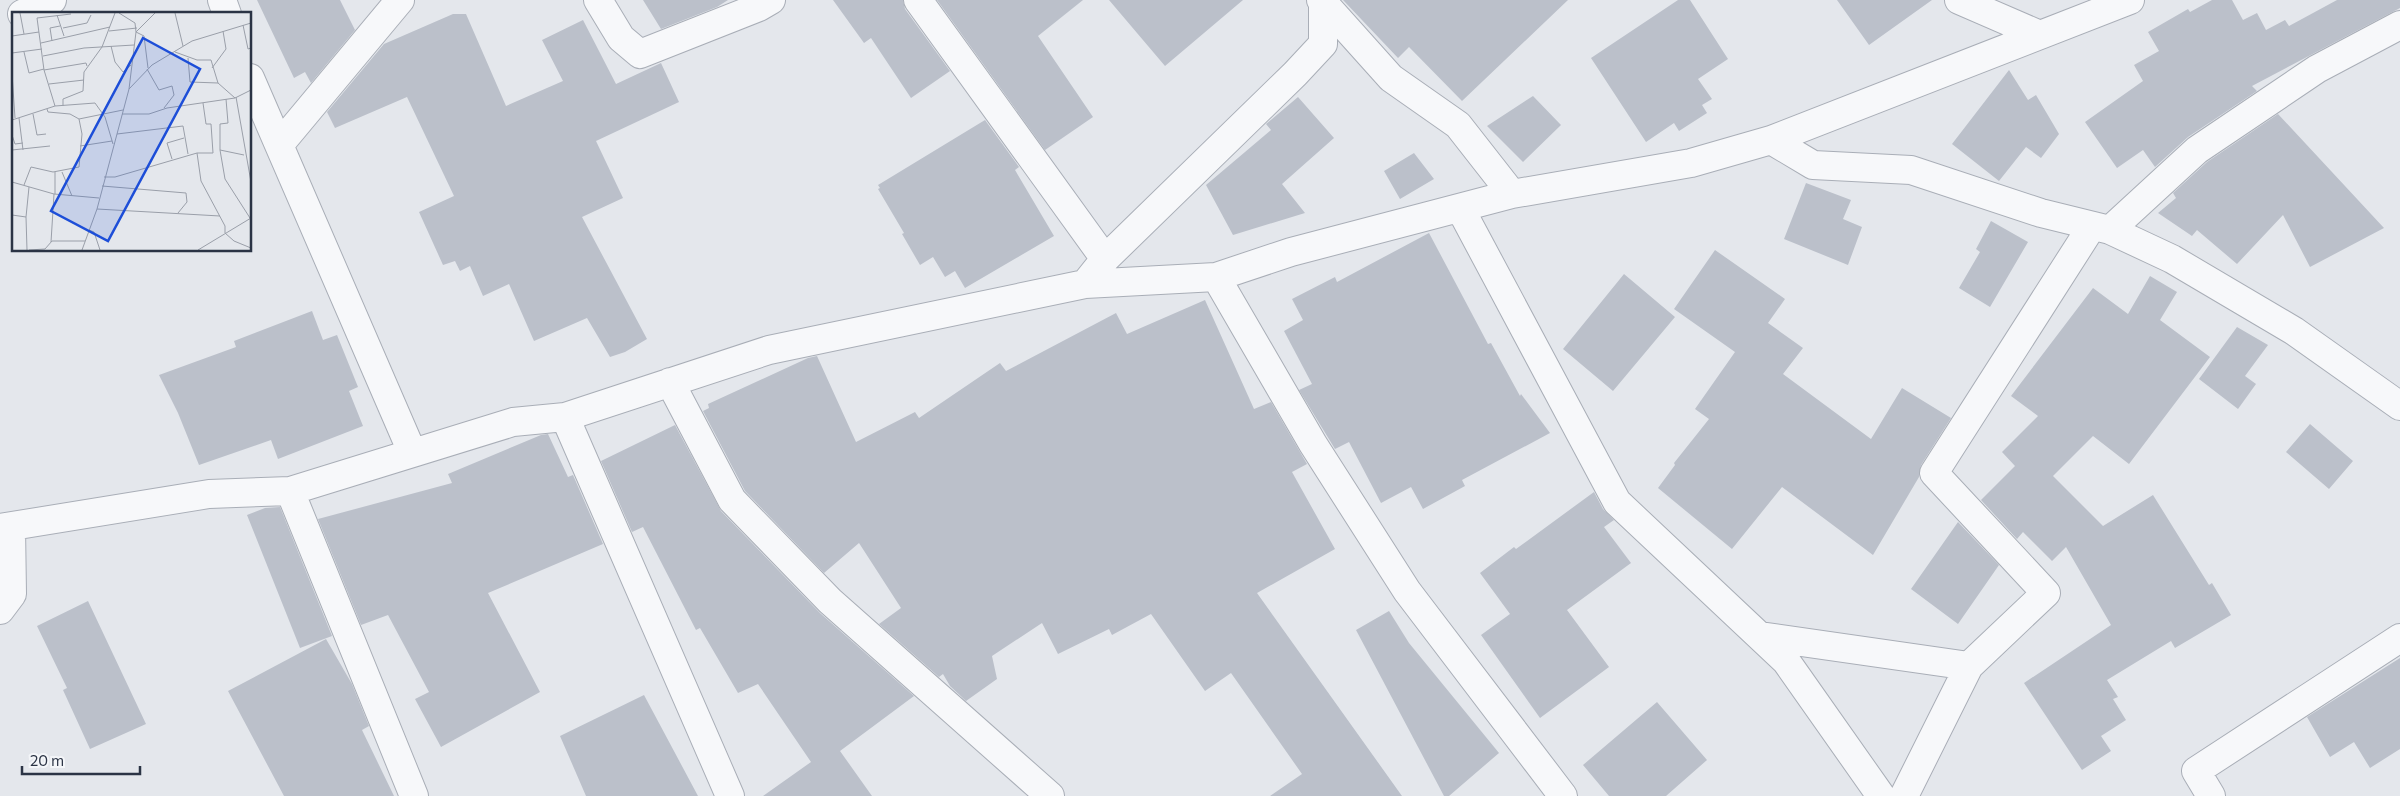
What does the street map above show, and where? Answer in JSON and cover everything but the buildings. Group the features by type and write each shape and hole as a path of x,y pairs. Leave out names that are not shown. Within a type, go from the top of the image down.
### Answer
{"street":[{"path":"26,12 52,0"},
{"path":"222,0 226,12"},
{"path":"280,144 400,0"},
{"path":"598,0 621,38 640,54 759,7 771,0"},
{"path":"918,0 1105,259"},
{"path":"1085,284 1105,259 1295,74 1323,44 1322,0"},
{"path":"1322,0 1391,78 1458,125 1512,194"},
{"path":"1959,0 2040,35"},
{"path":"0,610 12,594 6,527 209,494 290,491 513,422 565,417 769,350 1085,284 1216,277 1291,252 1512,194 1691,163 1770,140 2130,0"},
{"path":"0,24 12,19"},
{"path":"1904,796 1969,666 2046,592 1934,473 2101,228 2197,150 2317,69 2400,25"},
{"path":"251,80 412,452"},
{"path":"1770,140 1813,165 1911,170 2042,213 2101,228 2172,259 2294,331 2400,406"},
{"path":"1460,208 1617,502 1786,661 1881,796"},
{"path":"1216,277 1313,444 1408,591 1563,796"},
{"path":"670,382 732,500 830,601 1050,796"},
{"path":"565,417 730,796"},
{"path":"290,491 414,796"},
{"path":"1760,636 1969,666"},
{"path":"2211,796 2196,771 2400,638"}]}
